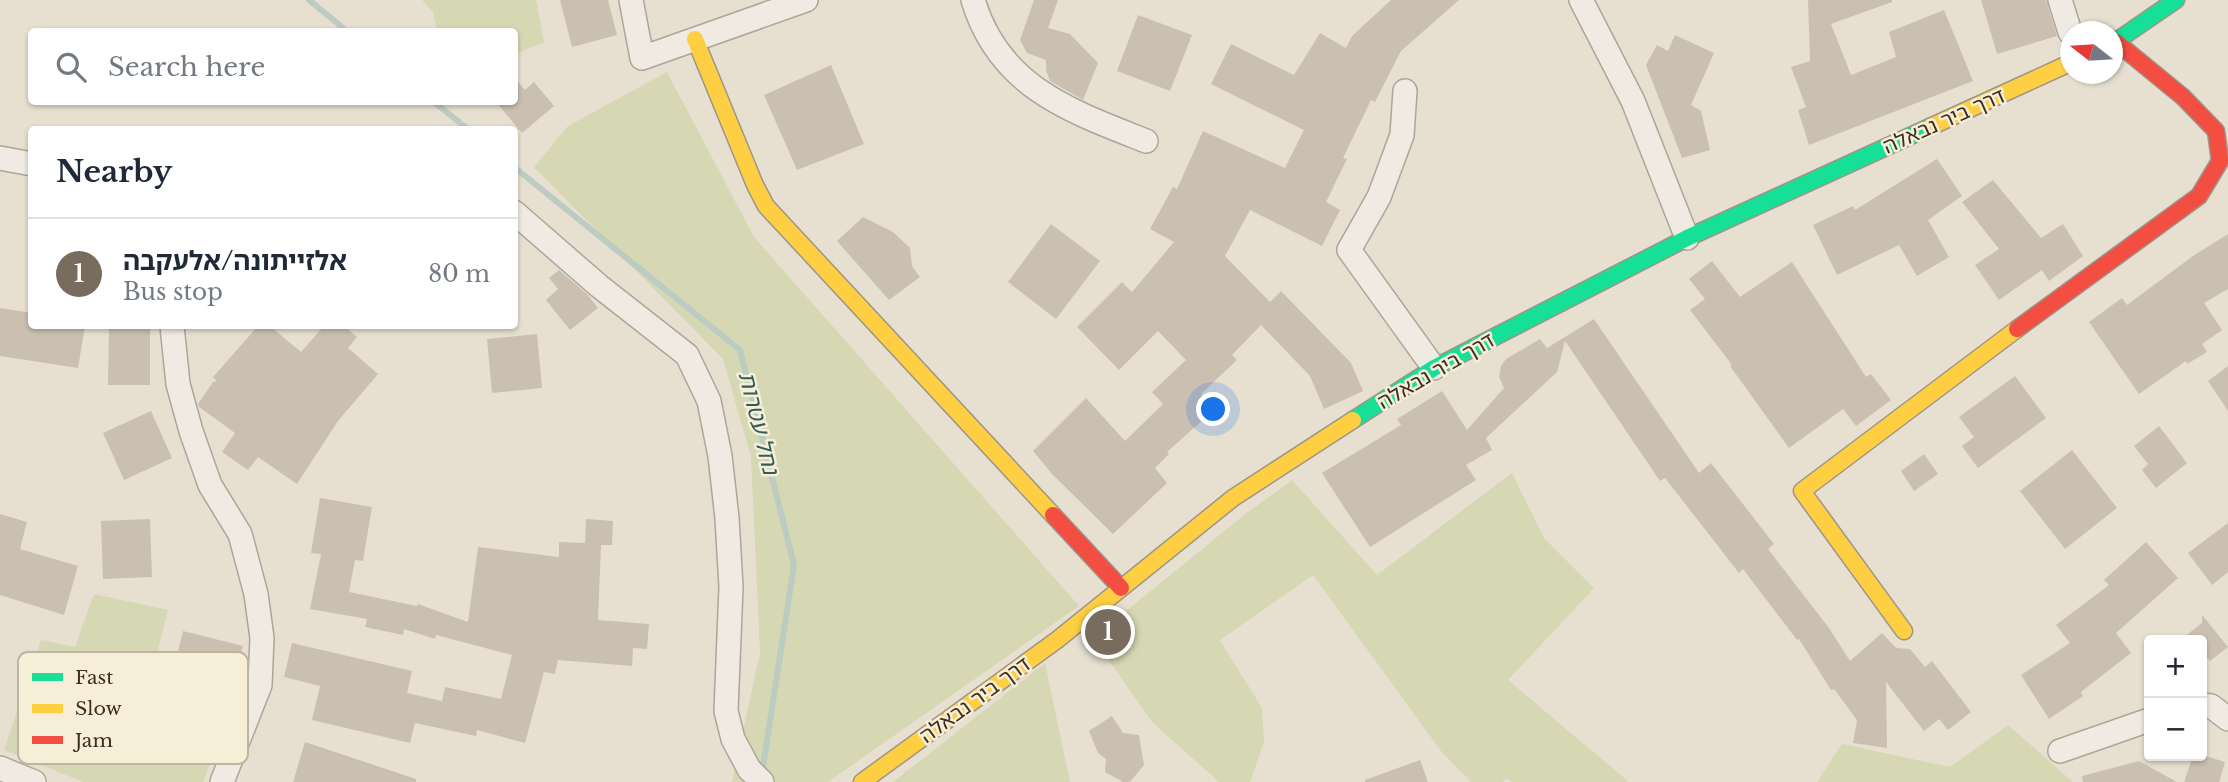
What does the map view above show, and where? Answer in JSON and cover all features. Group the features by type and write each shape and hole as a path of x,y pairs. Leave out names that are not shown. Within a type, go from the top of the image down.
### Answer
{"street":[{"path":"631,0 642,58 806,0"},
{"path":"973,0 1001,57 1034,89 1079,115 1146,141"},
{"path":"1581,0 1633,101 1687,238"},
{"path":"2060,0 2067,21"},
{"path":"2123,37 2176,0"},
{"path":"695,39 755,185 766,205 1121,589"},
{"path":"1904,631 1802,491 2012,332 2199,196 2220,161 2216,131 2183,97 2123,50"},
{"name":"דרך ביר נבאלה","path":"862,782 1058,640 1233,498 1434,368 1687,238 2060,68"},
{"path":"1405,91 1402,135 1380,197 1349,250 1434,368"},
{"path":"0,158 28,163"},
{"path":"518,216 598,286 687,355 709,401 720,456 731,587 726,711 733,739 749,769 762,782"},
{"path":"172,329 178,384 187,419 210,485 240,534 256,594 262,638 260,685 248,716"},
{"path":"2207,706 2228,719"},
{"path":"2060,751 2144,722"},
{"path":"222,782 229,764"},
{"path":"0,768 34,782"}],"green space":[{"path":"422,0 536,0 544,42 518,53 518,28 436,28 433,12"},
{"path":"667,72 754,237 1079,606 828,782 732,782 760,653 751,457 723,359 534,167 568,126"},
{"path":"1512,473 1544,538 1594,588 1508,680 1629,782 1513,782 1506,778 1503,782 1471,782 1441,751 1313,575 1220,640 1262,708 1264,742 1250,782 1219,782 1153,723 1093,638 1244,515 1292,480 1377,575"},
{"path":"94,594 168,610 157,652 37,652 41,640 75,647"},
{"path":"1045,663 1070,782 893,782"},
{"path":"18,708 18,756 4,750"},
{"path":"2008,725 2073,782 1817,782 1842,744 1950,767"},
{"path":"39,764 210,764 203,782 83,782"}],"building":[{"path":"560,0 608,0 617,35 572,47"},
{"path":"1034,0 1058,0 1048,28 1070,34 1098,63 1083,100 1050,81 1046,60 1027,53 1020,40"},
{"path":"1391,0 1459,0 1401,51 1375,102 1371,100 1343,158 1347,159 1326,202 1340,210 1322,246 1250,210 1225,256 1270,302 1281,291 1351,363 1363,391 1324,409 1310,376 1261,325 1232,355 1237,360 1201,394 1215,409 1167,452 1169,454 1155,468 1167,483 1113,534 1053,475 1033,451 1086,398 1125,441 1163,404 1152,392 1186,360 1158,331 1119,370 1077,327 1122,282 1132,292 1174,242 1150,229 1173,187 1177,189 1203,131 1285,168 1304,130 1211,84 1231,44 1294,75 1320,33 1346,48 1352,36"},
{"path":"1808,0 1892,0 1831,24 1851,75 1896,57 1889,32 1944,10 1973,81 1809,145 1798,110 1806,107 1791,67 1810,61"},
{"path":"1981,0 2046,0 2057,36 1997,54"},
{"path":"1138,15 1192,35 1170,91 1117,71"},
{"path":"1675,35 1714,53 1691,105 1701,111 1710,150 1682,158 1646,65 1657,45 1668,51"},
{"path":"831,65 864,144 797,170 764,95"},
{"path":"518,82 525,90 534,82 554,106 522,133 499,105 518,105"},
{"path":"1937,159 1962,196 1928,220 1949,257 1917,276 1899,245 1837,275 1813,225 1853,206 1855,210"},
{"path":"1993,180 2041,238 2063,224 2083,256 2049,281 2042,270 1999,300 1975,265 1999,249 1962,202"},
{"path":"863,217 893,232 910,248 912,266 920,277 889,300 837,241"},
{"path":"1051,224 1100,261 1056,319 1008,282"},
{"path":"2228,234 2228,289 2204,303 2222,330 2202,344 2207,352 2187,364 2186,361 2139,394 2089,322 2122,298 2127,305 2193,256"},
{"path":"1712,261 1740,297 1792,262 1866,377 1871,374 1891,400 1856,426 1843,409 1789,448 1690,310 1705,299 1689,279"},
{"path":"559,270 587,294 598,308 570,330 546,300 558,289 549,278"},
{"path":"0,308 28,312 28,329 84,329 78,368 0,356"},
{"path":"1594,319 1699,473 1711,463 1774,544 1768,549 1829,628 1850,661 1882,633 1896,648 1910,649 1925,667 1932,661 1971,712 1948,730 1939,719 1924,731 1886,682 1887,748 1853,743 1857,720 1834,689 1831,690 1799,639 1797,640 1743,569 1739,573 1665,478 1660,481 1565,341 1557,372 1486,438 1492,450 1466,465 1476,480 1370,547 1322,473 1401,425 1397,419 1442,391 1467,430 1504,388 1499,377 1501,366 1506,359 1540,339 1547,348"},
{"path":"109,329 150,329 150,385 108,385"},
{"path":"255,329 274,329 301,352 321,329 348,329 357,337 348,348 378,374 338,421 297,484 258,457 248,470 222,452 235,433 198,404 213,382 217,381 213,377"},
{"path":"537,334 542,388 492,393 487,339"},
{"path":"2228,366 2228,411 2208,381"},
{"path":"2015,376 2046,418 1978,468 1962,446 1974,437 1959,417"},
{"path":"151,411 172,458 124,480 103,433"},
{"path":"2159,426 2187,463 2156,488 2142,470 2148,464 2134,446"},
{"path":"2072,450 2117,508 2065,549 2020,491"},
{"path":"1924,454 1938,474 1914,491 1901,471"},
{"path":"320,498 372,507 363,561 355,560 349,592 417,606 418,604 468,622 478,547 559,557 559,542 585,543 586,519 613,521 612,545 601,545 598,620 649,624 647,649 633,648 632,666 558,660 555,674 544,672 525,743 477,730 476,736 415,723 410,743 312,720 320,686 284,677 292,643 412,671 407,693 442,701 445,687 501,699 512,655 436,635 435,639 404,629 403,635 365,627 367,619 310,609 321,554 311,553"},
{"path":"0,514 27,522 20,549 78,566 64,615 0,595"},
{"path":"150,519 152,577 103,579 101,521"},
{"path":"2228,523 2228,572 2212,585 2188,553"},
{"path":"2146,542 2178,578 2116,633 2131,653 2081,692 2083,696 2049,719 2021,675 2070,643 2056,625 2109,585 2104,580"},
{"path":"2202,615 2228,647 2210,661 2207,657 2207,635 2186,635 2202,623"},
{"path":"183,631 243,646 241,652 178,652"},
{"path":"1112,716 1123,733 1139,735 1144,765 1130,782 1123,782 1105,772 1106,759 1098,753 1089,731"},
{"path":"305,742 416,779 416,782 293,782"},
{"path":"2207,756 2225,762 2219,782 2184,782 2191,761 2207,761"},
{"path":"1420,760 1428,782 1365,782 1365,780"},
{"path":"2139,761 2177,782 2083,782 2082,776"}],"waterway":[{"name":"נחל עטרות","path":"309,0 343,28"},
{"name":"נחל עטרות","path":"438,105 464,126"},
{"name":"נחל עטרות","path":"518,170 740,350 794,565 762,773"}],"traffic: fast":[{"path":"2123,36 2176,0"},
{"path":"1353,420 1434,368 1687,238 1930,127"}],"traffic: slow":[{"path":"695,39 766,206 1053,515"},
{"path":"1930,127 2060,68"},
{"path":"1904,631 1802,491 2017,329"},
{"path":"862,782 1057,640 1233,498 1353,420"}],"traffic: jam":[{"path":"2017,329 2199,196 2220,161 2216,131 2183,97 2123,48"},
{"path":"1053,515 1121,588"}],"place":[{"name":"אלזייתונה/אלעקבה","path":"1108,632"}]}
